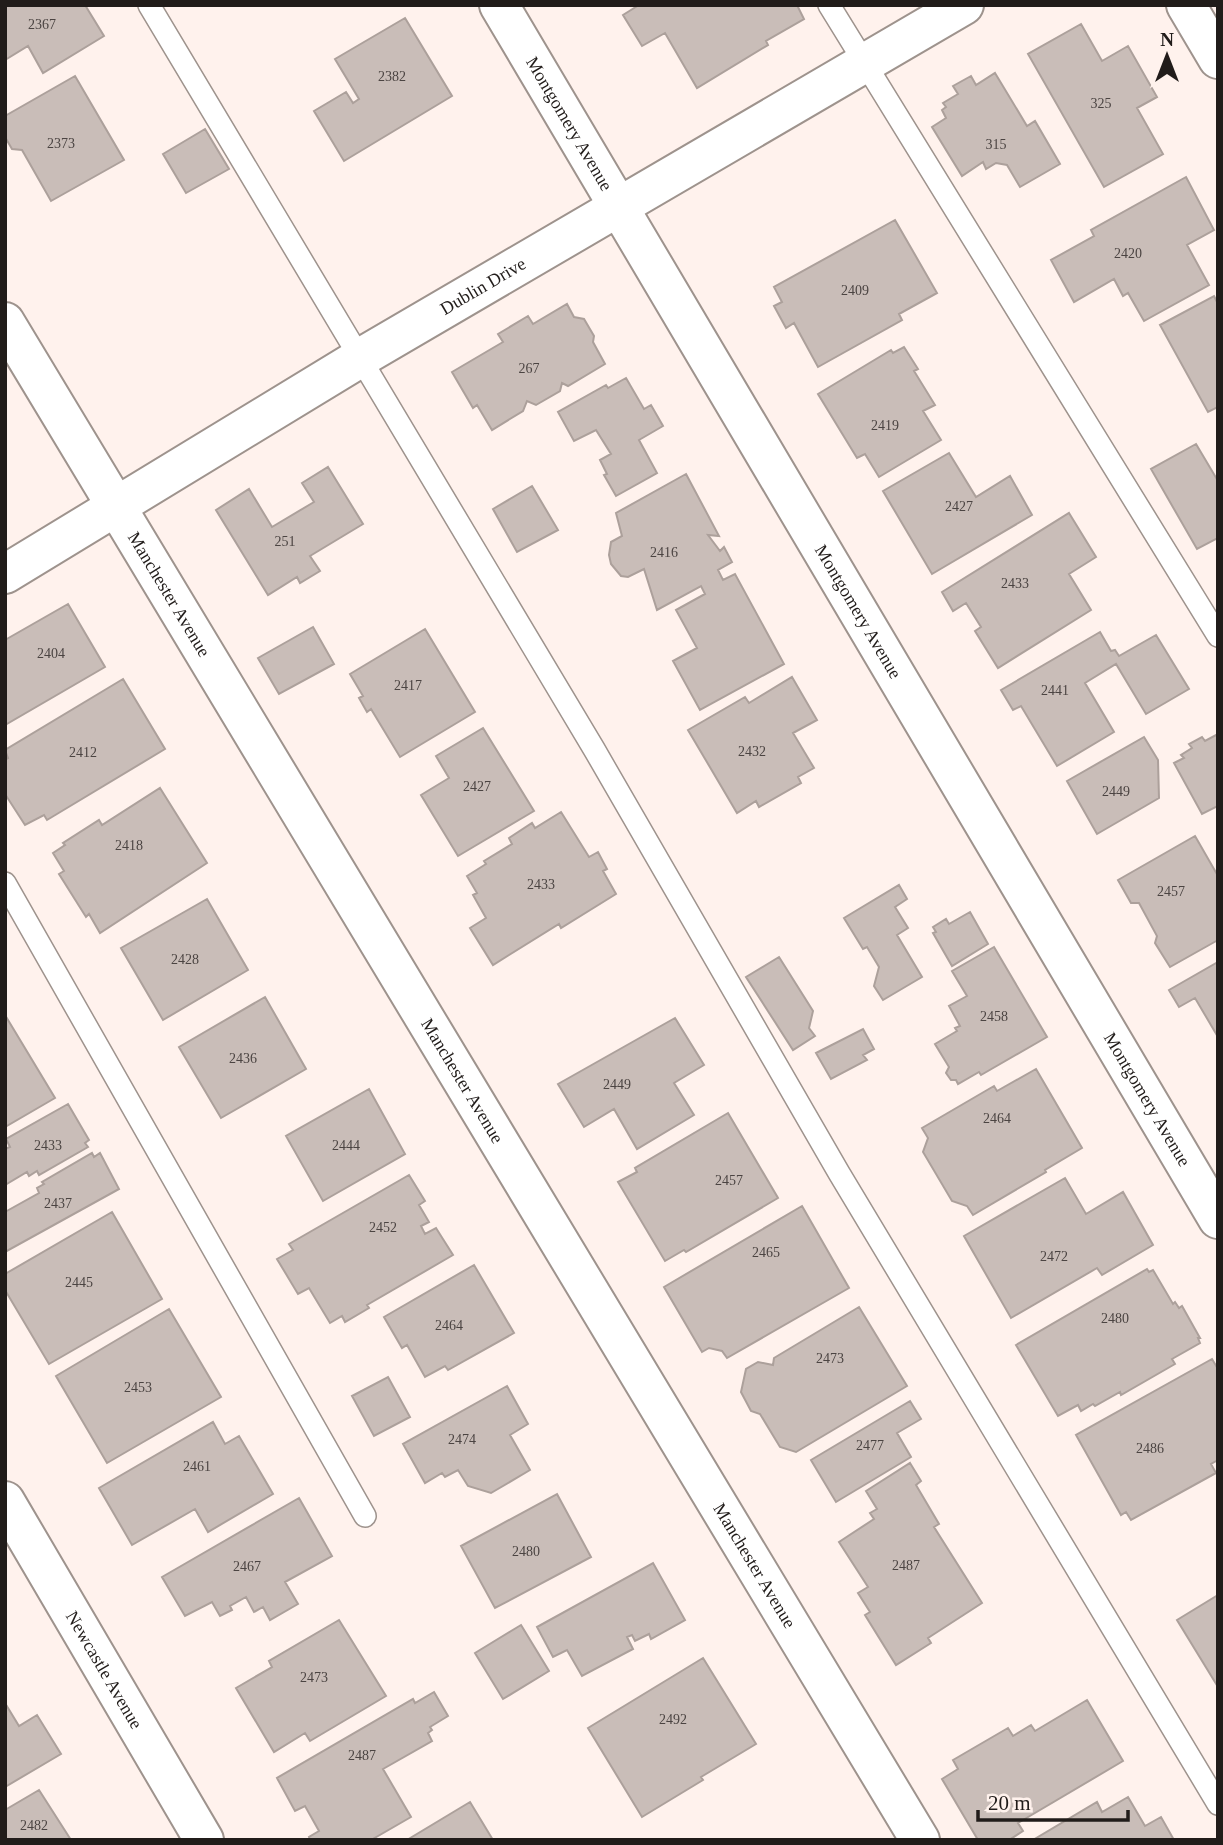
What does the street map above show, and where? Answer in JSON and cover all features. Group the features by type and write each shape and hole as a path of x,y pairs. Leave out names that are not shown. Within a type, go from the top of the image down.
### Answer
{"street":[{"name":"Montgomery Avenue","path":"499,5 1218,1219"},
{"name":"Dublin Drive","path":"5,574 360,358 964,5"},
{"path":"1186,5 1218,59"},
{"name":"Manchester Avenue","path":"5,322 920,1840"},
{"name":"Newcastle Avenue","path":"5,1501 204,1840"}],"lane":[{"path":"149,5 587,737 839,1173 1218,1804"},
{"path":"829,5 1218,636"},
{"path":"5,883 365,1516"}],"building":[{"path":"5,5 85,5 104,36 43,73 28,46 5,60"},
{"path":"639,5 797,5 804,19 766,41 768,45 697,88 665,33 642,46 623,15"},
{"path":"405,18 452,96 344,161 314,111 346,92 353,103 359,99 335,59"},
{"path":"1081,24 1102,61 1128,46 1157,97 1137,108 1163,154 1104,187 1028,54"},
{"path":"995,73 1027,126 1035,121 1060,164 1020,187 1007,165 996,163 986,169 983,162 962,176 932,127 946,118 942,110 946,107 943,103 958,94 953,86 971,76 976,85"},
{"path":"75,76 124,160 51,201 22,150 12,149 5,137 5,116"},
{"path":"205,129 229,169 186,193 163,154"},
{"path":"1186,177 1214,230 1187,245 1209,285 1144,321 1128,293 1123,296 1114,279 1074,302 1051,260 1094,236 1091,230"},
{"path":"895,220 937,293 899,314 902,320 818,367 794,323 786,328 774,306 782,302 774,287"},
{"path":"1214,296 1218,304 1218,407 1208,412 1160,325"},
{"path":"567,304 574,317 584,319 605,364 568,386 562,383 560,391 536,405 527,401 523,411 492,430 477,405 473,408 452,372 503,342 498,334 528,316 533,324"},
{"path":"904,347 918,369 914,371 935,405 923,411 941,440 879,477 865,454 857,458 818,394 891,350 893,353"},
{"path":"626,378 644,409 651,405 663,426 639,440 657,473 616,496 604,475 607,474 600,460 611,454 596,430 574,441 558,412 606,385 608,388"},
{"path":"1196,444 1218,481 1218,538 1197,549 1151,469"},
{"path":"949,453 976,497 1010,476 1032,515 932,574 883,491"},
{"path":"328,467 363,524 310,556 320,571 300,583 297,577 268,595 216,510 249,489 272,527 314,502 302,483"},
{"path":"686,474 719,536 708,535 720,551 724,547 732,562 718,570 723,580 735,574 784,664 700,710 673,661 697,648 676,610 705,594 701,586 657,610 644,569 628,577 621,576 611,564 609,555 611,542 622,536 616,513"},
{"path":"532,486 558,530 517,552 493,509"},
{"path":"1069,513 1096,557 1069,574 1091,610 998,668 975,631 981,627 966,603 953,611 942,592"},
{"path":"68,604 105,667 5,725 5,640"},
{"path":"313,627 334,664 279,694 258,658"},
{"path":"425,629 475,712 400,757 371,709 367,712 359,698 363,696 350,674"},
{"path":"1100,632 1111,651 1115,650 1119,656 1156,635 1189,689 1146,714 1116,664 1085,683 1114,732 1057,766 1021,706 1013,710 1001,690"},
{"path":"792,677 817,720 793,733 814,768 798,777 801,783 759,807 756,801 737,813 688,730 745,697 749,703"},
{"path":"123,679 165,749 47,820 44,815 25,825 5,794 5,760 8,758 5,750"},
{"path":"483,728 534,811 458,856 421,795 449,778 436,756"},
{"path":"1218,734 1218,806 1202,814 1174,763 1184,758 1181,755 1192,748 1189,744 1202,737 1205,741"},
{"path":"1144,737 1158,760 1159,798 1097,834 1067,781"},
{"path":"160,788 207,863 100,933 89,914 86,917 59,874 64,871 53,853 65,845 63,843 99,820 102,825"},
{"path":"561,812 589,857 598,852 607,869 603,871 616,894 561,928 559,924 493,965 470,928 486,918 473,895 477,893 467,876 486,864 484,861 512,844 509,838 532,823 535,828"},
{"path":"1195,836 1218,876 1218,940 1170,967 1155,943 1157,936 1139,903 1131,903 1118,880"},
{"path":"899,885 907,899 895,907 908,928 897,935 922,977 883,1000 874,986 879,967 867,947 863,949 844,918"},
{"path":"207,899 248,970 163,1020 121,948"},
{"path":"970,912 988,944 952,966 933,933 936,932 933,927 946,919 949,924"},
{"path":"994,947 1047,1037 981,1075 979,1072 958,1084 946,1073 949,1067 935,1044 957,1031 955,1028 960,1026 949,1006 967,996 952,971"},
{"path":"779,957 813,1011 809,1028 815,1036 793,1050 746,977"},
{"path":"1218,962 1218,1037 1195,998 1179,1007 1169,990"},
{"path":"265,997 306,1069 221,1118 179,1047"},
{"path":"5,1015 55,1098 5,1127"},
{"path":"675,1018 704,1065 674,1083 694,1115 637,1149 614,1109 584,1127 558,1084"},
{"path":"863,1029 874,1049 863,1055 867,1060 831,1079 816,1053"},
{"path":"1036,1069 1082,1148 973,1215 967,1206 952,1201 923,1152 928,1138 922,1128 994,1086 997,1091"},
{"path":"369,1089 405,1154 323,1201 286,1136"},
{"path":"68,1104 89,1140 85,1143 88,1147 39,1175 37,1171 29,1176 27,1172 5,1185 5,1149 10,1147 6,1139"},
{"path":"728,1113 778,1198 686,1252 684,1250 665,1261 618,1182 637,1172 635,1168"},
{"path":"92,1153 94,1157 100,1153 119,1189 5,1252 5,1212 39,1193 37,1188 44,1184 42,1182"},
{"path":"409,1175 425,1201 419,1205 429,1222 421,1226 425,1234 436,1228 453,1255 367,1305 369,1308 345,1322 342,1316 330,1323 309,1288 298,1294 277,1259 293,1250 289,1244"},
{"path":"1065,1178 1086,1214 1123,1192 1153,1245 1102,1275 1097,1268 1011,1318 964,1236"},
{"path":"802,1206 849,1288 727,1358 722,1351 709,1348 702,1352 664,1287"},
{"path":"112,1212 162,1299 49,1364 5,1290 5,1274"},
{"path":"474,1265 514,1333 448,1370 445,1366 425,1377 407,1345 402,1348 384,1317"},
{"path":"1147,1269 1149,1272 1153,1270 1173,1304 1175,1302 1179,1308 1182,1306 1200,1338 1200,1343 1172,1359 1175,1364 1121,1395 1120,1392 1081,1411 1078,1405 1058,1416 1016,1345"},
{"path":"859,1307 907,1386 796,1452 780,1447 760,1414 751,1411 741,1392 746,1369 758,1362 773,1365 774,1358"},
{"path":"169,1309 221,1397 107,1463 56,1376"},
{"path":"1212,1359 1218,1369 1218,1460 1211,1464 1216,1473 1131,1520 1126,1512 1121,1515 1076,1435"},
{"path":"388,1377 410,1417 374,1436 352,1396"},
{"path":"507,1386 528,1424 510,1435 530,1470 491,1493 468,1486 458,1470 445,1477 442,1473 425,1483 403,1444"},
{"path":"910,1401 921,1419 897,1433 911,1457 836,1502 811,1460"},
{"path":"213,1422 225,1444 239,1436 273,1494 208,1532 195,1509 132,1545 99,1488"},
{"path":"910,1463 921,1481 916,1485 939,1524 934,1527 982,1603 928,1638 931,1643 896,1665 865,1615 870,1612 858,1593 868,1587 839,1542 874,1519 870,1513 877,1509 866,1491"},
{"path":"557,1494 591,1557 495,1608 461,1546"},
{"path":"299,1498 332,1556 285,1582 298,1604 270,1620 263,1607 254,1612 246,1597 230,1606 232,1610 220,1616 212,1602 185,1616 162,1577"},
{"path":"653,1563 685,1620 651,1639 649,1634 635,1641 632,1635 627,1637 633,1649 582,1676 567,1650 553,1657 537,1627"},
{"path":"1218,1595 1218,1687 1177,1620"},
{"path":"339,1620 386,1696 310,1741 305,1733 274,1752 236,1688 272,1667 269,1661"},
{"path":"521,1625 549,1671 503,1699 475,1653"},
{"path":"703,1658 756,1744 642,1817 588,1728"},
{"path":"434,1692 448,1716 430,1727 432,1730 428,1733 432,1741 383,1769 411,1817 371,1840 310,1840 309,1837 319,1831 305,1806 295,1811 277,1778 413,1699 415,1703"},
{"path":"1087,1700 1123,1761 1018,1823 1023,1831 1009,1840 978,1840 942,1779 958,1769 953,1760 1008,1728 1013,1736 1031,1725 1035,1731"},
{"path":"5,1703 19,1726 37,1715 61,1754 5,1787"},
{"path":"39,1790 71,1840 5,1840 5,1810"},
{"path":"1128,1797 1145,1826 1161,1817 1174,1840 1033,1840 1097,1802 1102,1812"},
{"path":"470,1802 493,1840 407,1840"}]}
